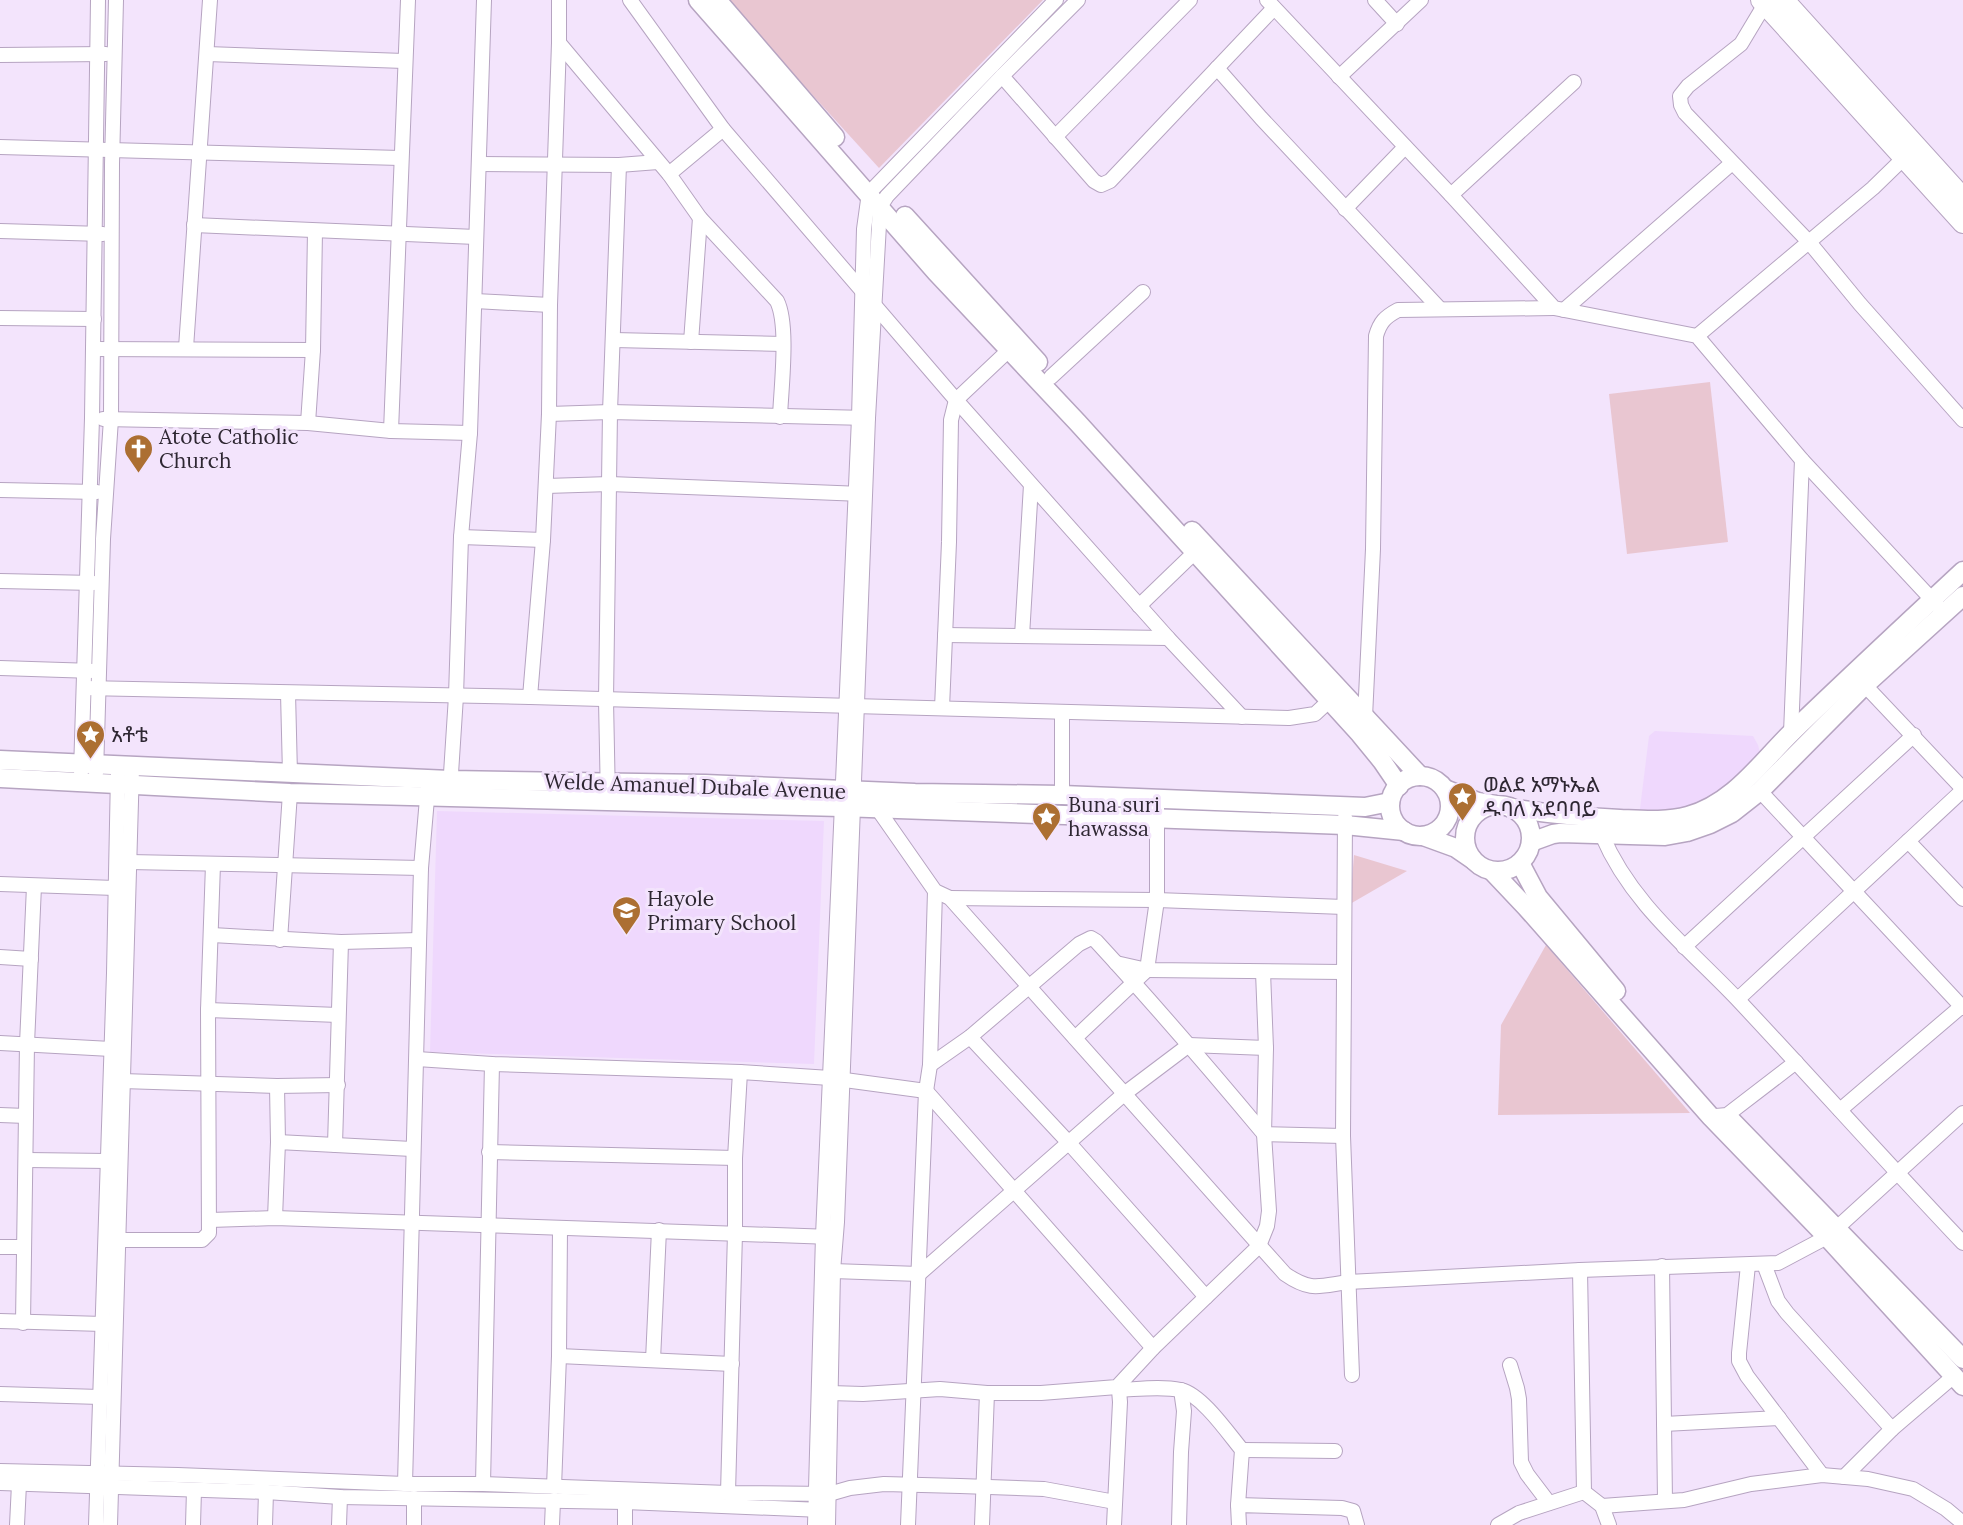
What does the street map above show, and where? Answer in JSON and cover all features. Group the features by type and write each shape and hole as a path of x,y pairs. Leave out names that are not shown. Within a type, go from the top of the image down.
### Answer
{"highway":[{"path":"1770,1 1910,152 1963,198"},
{"path":"1910,152 1963,224"}],"main road":[{"path":"698,0 1420,776"},
{"path":"717,0 878,195 936,272 1195,552 1382,761 1394,794"},
{"path":"1531,842 1553,834 1665,836 1688,832 1732,813 1860,680 1938,606 1963,571"},
{"path":"1938,606 1963,596"},
{"path":"1749,793 1752,775 1791,733 1860,680"},
{"name":"Welde Amanuel Dubale Avenue","path":"0,760 290,774 450,789 608,792 705,784 847,799 986,804 1062,795 1157,809 1370,806 1394,794"},
{"path":"1404,831 1396,823 1391,813 1394,794 1402,782 1420,776 1437,780 1445,789 1450,801 1449,813 1444,824 1435,832 1423,836"},
{"path":"0,778 290,793 428,788"},
{"path":"1445,789 1478,802 1557,816 1650,821 1687,817 1749,793"},
{"path":"847,799 877,808 986,804 1157,809 1404,831 1456,848 1472,858 1480,867 1492,871 1504,871 1520,863 1525,857 1531,842 1528,824 1521,814 1505,807 1485,808 1475,814 1468,824 1466,842 1472,858"},
{"path":"1520,863 1538,897 1618,995 1693,1080 1719,1116"},
{"path":"1492,871 1719,1116 1832,1232 1963,1359"},
{"path":"1832,1232 1959,1381"}],"street":[{"path":"92,671 86,582 92,418 98,0"},
{"path":"88,783 92,671 102,583 111,419 112,150 116,0"},
{"path":"186,348 210,0"},
{"path":"391,431 408,0"},
{"path":"450,789 456,696 461,537 470,433 484,0"},
{"path":"530,697 543,540 549,414 559,0"},
{"path":"630,0 723,129 874,306 1168,638 1242,717"},
{"path":"864,418 864,229 878,195 1056,0"},
{"path":"823,1494 829,1237 847,799 860,494 874,306 878,195 1078,0"},
{"path":"1055,137 1190,0"},
{"path":"1375,0 1397,24"},
{"path":"1339,77 1421,0"},
{"path":"1770,1 1741,44 1688,86 1680,96 1681,105 1685,113 1809,242 1860,304 1963,420"},
{"path":"1002,76 1094,181 1101,185 1110,181 1217,68 1270,4 1559,309"},
{"path":"559,43 669,174 700,218 777,301 782,318 783,345 780,417"},
{"path":"0,55 115,54"},
{"path":"207,54 404,61"},
{"path":"1217,68 1440,309"},
{"path":"1451,195 1574,82"},
{"path":"669,174 723,129"},
{"path":"0,147 400,158"},
{"path":"1346,209 1405,147"},
{"path":"1697,336 1873,188 1910,152"},
{"path":"480,164 619,165 658,162"},
{"path":"1559,309 1732,163"},
{"path":"608,792 606,700 610,412 619,165"},
{"path":"691,342 700,218"},
{"path":"194,225 476,237"},
{"path":"0,231 112,235"},
{"path":"308,423 313,350 315,231"},
{"path":"1051,377 1143,292"},
{"path":"475,301 550,305"},
{"path":"1365,717 1373,549 1376,336 1379,324 1398,310 1559,309 1697,336 1802,460 1938,606"},
{"path":"0,318 94,319"},
{"path":"614,340 783,345"},
{"path":"93,349 313,350"},
{"path":"942,708 949,542 950,436 956,400 1009,350"},
{"path":"549,414 610,412 864,418"},
{"path":"92,418 308,423 391,431 470,433"},
{"path":"1791,733 1802,460"},
{"path":"546,486 610,484 860,494"},
{"path":"1022,636 1031,484"},
{"path":"0,490 106,493"},
{"path":"461,537 543,540"},
{"path":"1140,606 1195,552"},
{"path":"0,581 102,583"},
{"path":"945,635 1168,638"},
{"path":"0,668 92,671"},
{"path":"1738,999 1963,789 1860,680"},
{"path":"91,688 851,705 1242,717 1305,717 1315,714 1329,700"},
{"path":"288,693 290,774"},
{"path":"1062,712 1062,795"},
{"path":"1683,947 1914,735"},
{"path":"110,1525 104,1480 100,1397 115,888 125,766"},
{"path":"96,1525 104,1480 118,1240 129,862 124,786"},
{"path":"405,1484 421,868 428,788"},
{"path":"280,940 290,793"},
{"path":"1749,793 1802,837 1962,1006 1840,1110"},
{"path":"1344,806 1343,1137 1352,1375"},
{"path":"877,808 935,891 950,898 1285,1274 1310,1288 1348,1282 1662,1266 1778,1263 1832,1232 1963,1113"},
{"path":"1075,1038 1147,970 1157,900 1157,809"},
{"path":"1602,835 1628,883 1683,947 1738,999 1963,1244"},
{"path":"1908,841 1963,900"},
{"path":"129,862 421,868"},
{"path":"118,1240 202,1240 209,1233 208,1010 213,864"},
{"path":"0,884 115,888"},
{"path":"23,1323 27,1044 34,886"},
{"path":"908,1525 926,1091 930,1065 935,891"},
{"path":"950,898 1157,900 1344,907"},
{"path":"212,935 341,942 419,940"},
{"path":"930,1065 970,1036 1079,944 1091,938 1189,1045 1264,1134 1343,1137"},
{"path":"335,1145 341,942"},
{"path":"0,957 31,959"},
{"path":"1116,963 1147,970 1342,972"},
{"path":"1114,1525 1118,1389 1153,1348 1259,1246 1268,1226 1264,1134 1266,1048 1263,972"},
{"path":"208,1010 338,1015"},
{"path":"970,1036 1206,1297"},
{"path":"0,1043 111,1049"},
{"path":"833,1271 919,1274 1124,1094 1189,1045 1266,1048"},
{"path":"417,1059 492,1064 740,1072 836,1079 926,1091 1153,1348"},
{"path":"1719,1116 1796,1062"},
{"path":"483,1484 492,1064"},
{"path":"728,1494 735,1158 740,1072"},
{"path":"122,1081 277,1086 338,1085"},
{"path":"275,1218 278,1142 277,1086"},
{"path":"0,1115 26,1116"},
{"path":"278,1142 412,1149"},
{"path":"489,1152 735,1158"},
{"path":"27,1160 108,1161"},
{"path":"210,1220 275,1218 829,1237"},
{"path":"552,1525 559,1356 560,1228"},
{"path":"653,1360 659,1230"},
{"path":"815,1525 822,1510 830,1393 833,1271 829,1237"},
{"path":"0,1247 24,1247"},
{"path":"1764,1264 1778,1301 1787,1313 1892,1429"},
{"path":"1748,1265 1739,1361 1747,1376 1822,1475"},
{"path":"1662,1266 1665,1501"},
{"path":"1580,1270 1584,1492"},
{"path":"0,1321 103,1324"},
{"path":"559,1356 732,1364"},
{"path":"1509,1365 1519,1399 1521,1461 1527,1474 1549,1503"},
{"path":"1844,1477 1892,1429 1959,1381"},
{"path":"830,1393 863,1394 914,1389 987,1393 1156,1388 1181,1390 1206,1406 1242,1450 1239,1525"},
{"path":"1179,1525 1180,1452 1184,1411 1181,1390"},
{"path":"982,1525 987,1393"},
{"path":"0,1394 100,1397"},
{"path":"1664,1424 1779,1418"},
{"path":"1242,1450 1335,1451"},
{"path":"0,1471 194,1490 340,1497 823,1494 884,1484 1044,1489 1115,1502"},
{"path":"1602,1506 1684,1500 1751,1484 1822,1475 1868,1479 1913,1489 1961,1518"},
{"path":"0,1483 104,1480 483,1484 625,1502 822,1510"},
{"path":"17,1525 19,1484"},
{"path":"193,1525 194,1490"},
{"path":"265,1525 266,1492"},
{"path":"1498,1525 1519,1513 1584,1492"},
{"path":"1584,1492 1602,1506 1609,1525"},
{"path":"339,1525 340,1497"},
{"path":"414,1498 414,1525"},
{"path":"625,1502 625,1525"},
{"path":"1238,1505 1342,1508 1353,1511 1357,1525"},
{"path":"822,1510 828,1525"}],"shaded area":[{"path":"726,0 1043,0 879,168"},
{"path":"1710,382 1728,542 1627,554 1609,394"},
{"path":"1655,731 1753,736 1761,757 1704,807 1639,817 1649,736"},
{"name":"Hayole Primary School","path":"437,811 824,821 814,1064 430,1052"},
{"path":"1354,855 1407,871 1350,904"},
{"path":"1546,945 1690,1113 1498,1115 1501,1025"}],"place":[{"name":"Atote Catholic Church","path":"138,474"},
{"name":"አቶቴ","path":"90,760"},
{"name":"ወልደ አማኑኤል ዱባለ አደባባይ","path":"1462,822"},
{"name":"Buna suri hawassa","path":"1047,842"},
{"name":"Hayole Primary School","path":"626,936"}]}
